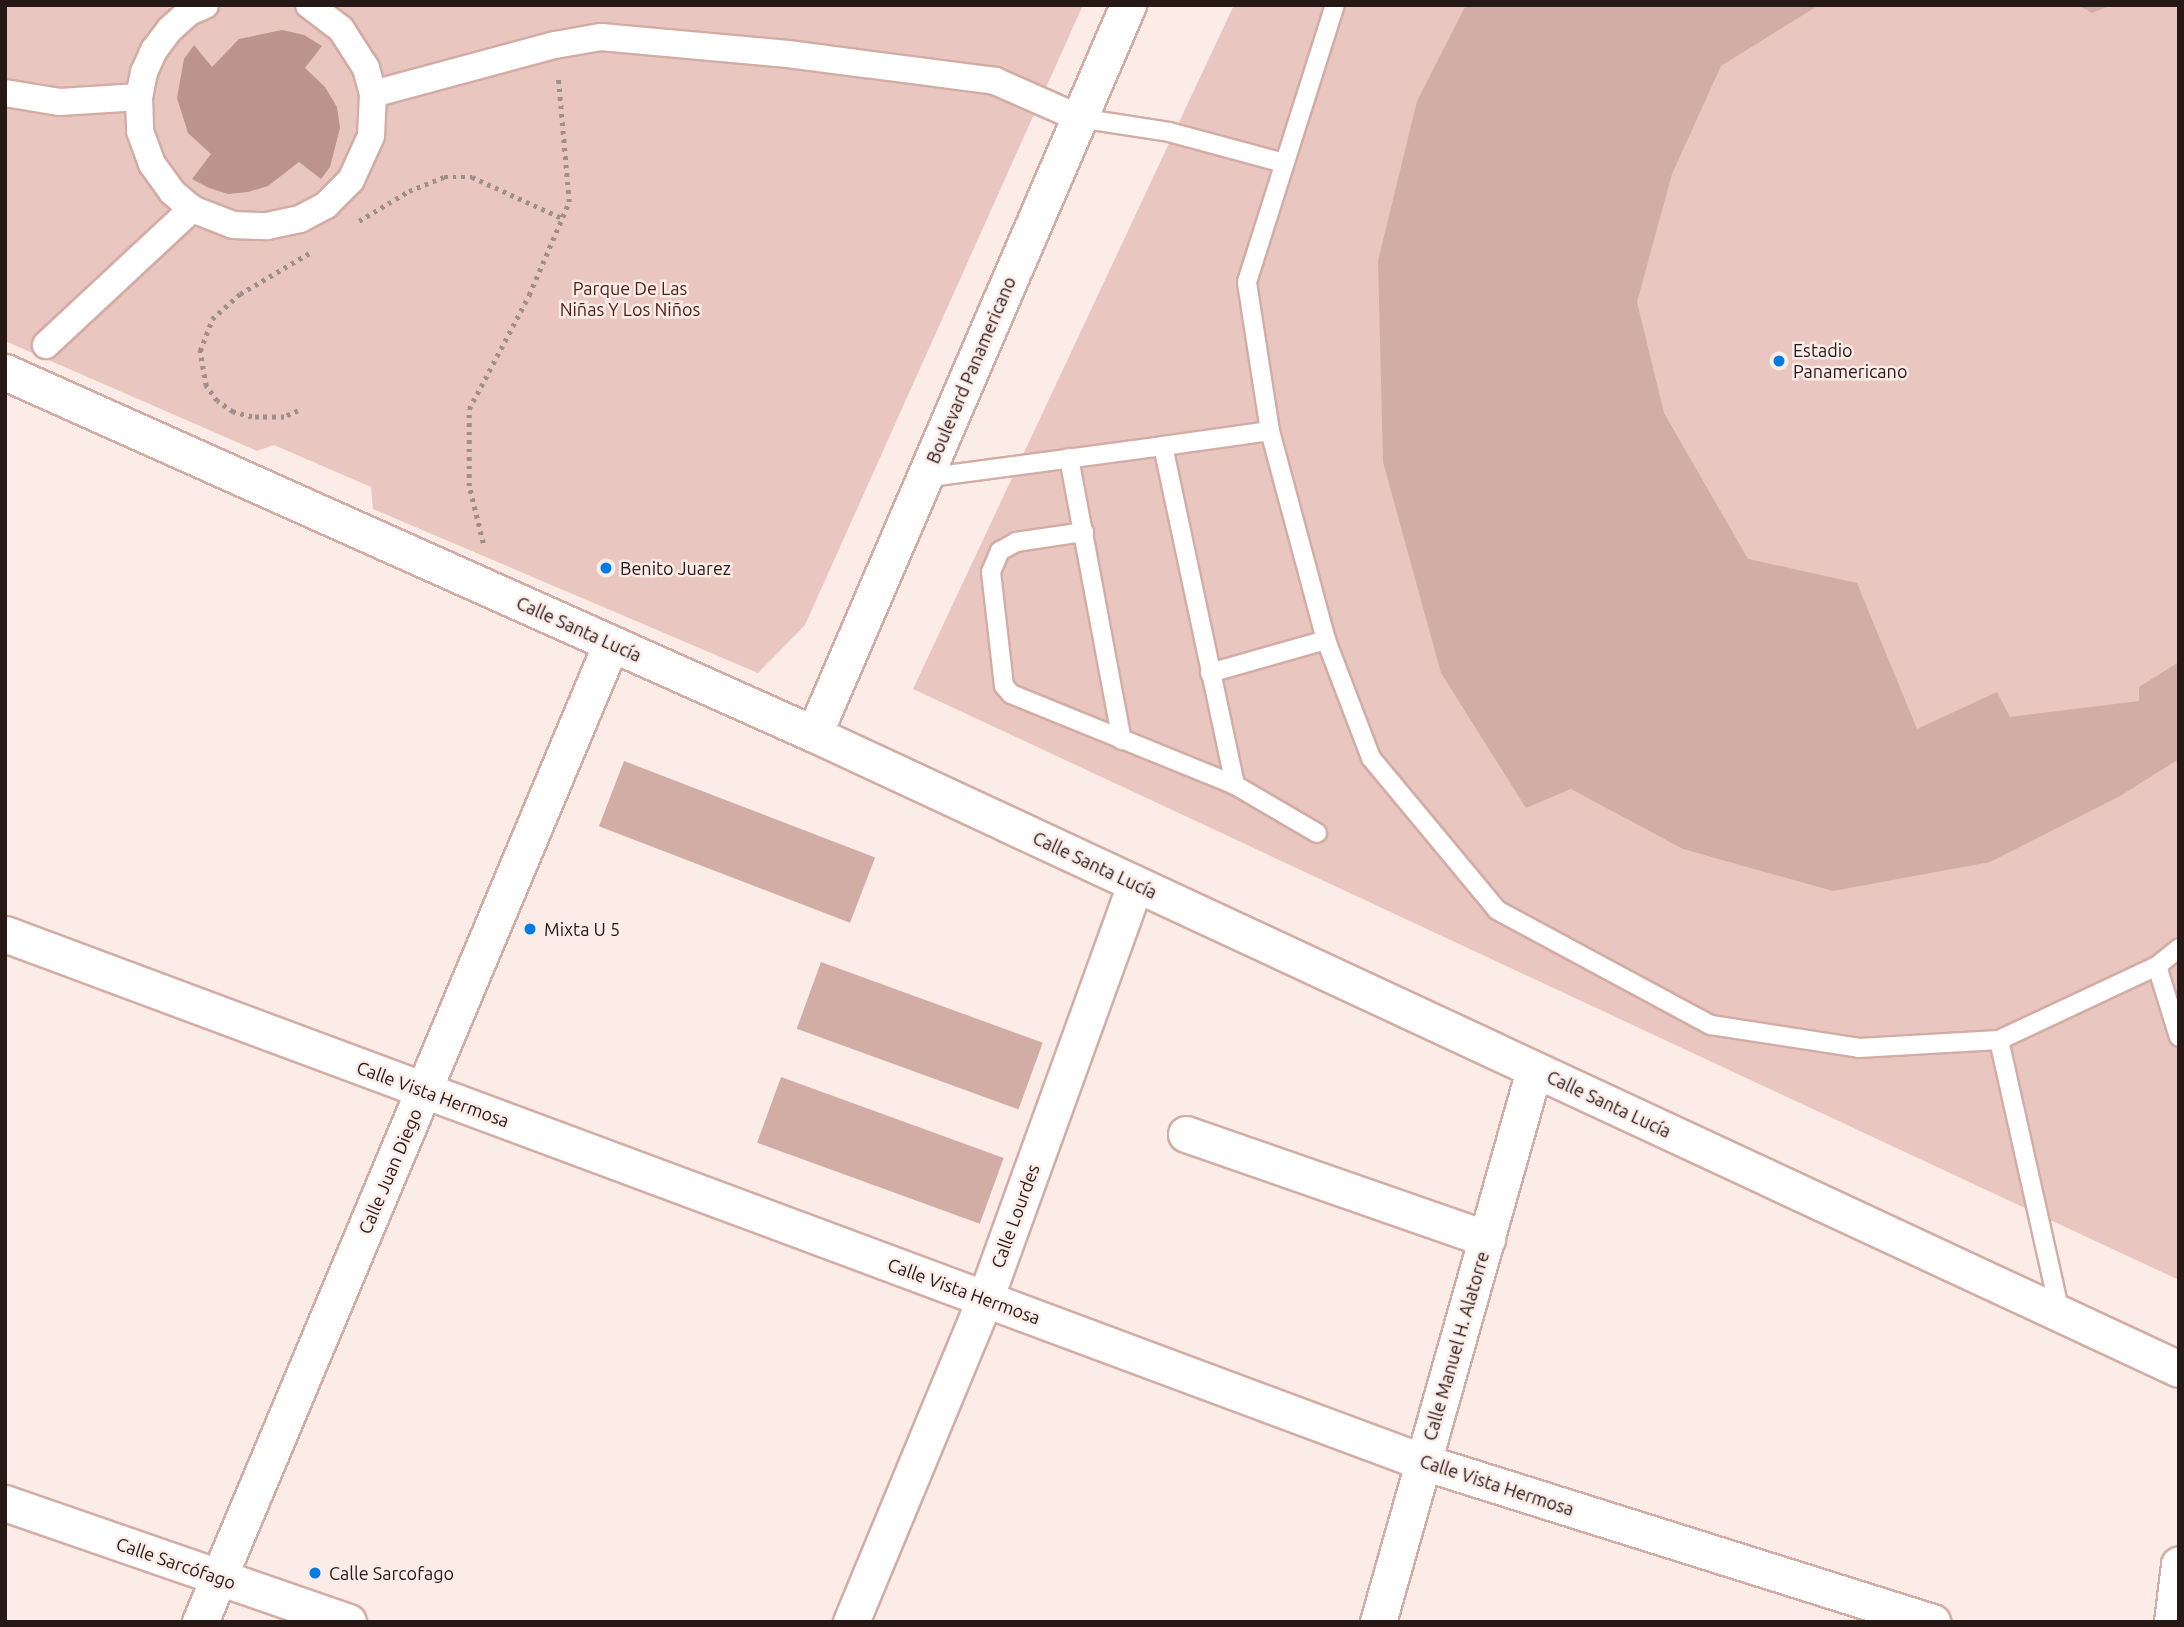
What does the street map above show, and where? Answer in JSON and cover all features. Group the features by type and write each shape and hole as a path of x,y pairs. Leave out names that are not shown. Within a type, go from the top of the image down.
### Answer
{"street":[{"path":"205,5 190,12 170,29 154,50 144,72 139,97 140,131 152,164 172,192 192,209 233,225 267,226 300,219 326,205 351,180 363,159 371,136 373,94 366,68 353,43 324,13 309,5"},
{"name":"Boulevard Panamericano","path":"814,734 1128,5"},
{"path":"373,94 555,45 601,37 902,68 995,81 1079,118"},
{"path":"5,93 60,102 139,97"},
{"path":"46,345 192,209"},
{"name":"Calle Santa Lucía","path":"8,381 502,595 814,734 2179,1369"},
{"name":"Calle Juan Diego","path":"200,1622 611,644"},
{"name":"Calle Lourdes","path":"851,1622 985,1299 1135,884"},
{"name":"Calle Vista Hermosa","path":"5,934 1423,1462 1932,1622"},
{"name":"Calle Manuel H. Alatorre","path":"1378,1622 1534,1070"},
{"path":"1186,1134 1487,1239"},
{"name":"Calle Sarcófago","path":"5,1503 348,1622"},
{"path":"2172,1622 2179,1564"}],"lane":[{"path":"1335,5 1247,282 1270,431 1326,640 1371,758 1497,910 1711,1026 1859,1048 1999,1040 2157,966 2179,948"},
{"path":"1079,118 1169,132 1284,163"},
{"path":"924,478 1270,431"},
{"path":"1163,446 1235,785"},
{"path":"1069,458 1122,740"},
{"path":"1084,532 1016,542 1000,551 991,572 1004,686 1011,694 1235,785 1317,833"},
{"path":"1210,673 1326,640"},
{"path":"2157,966 2179,1037"},
{"path":"1999,1040 2060,1314"}],"path":[{"path":"502,595 487,565 469,486 469,409 529,295 569,202 555,45"},
{"path":"351,227 409,191 444,177 472,177 562,219"},
{"path":"298,411 284,417 252,417 233,412 217,401 206,386 201,351 212,318 240,294 316,249"}],"green space":[{"name":"Parque De Las Niñas Y Los Niños","path":"5,5 1083,5 805,625 758,673 373,509 371,487 274,445 257,451 5,341"},
{"path":"1234,5 2179,5 2179,1280 913,689"}],"shaded area":[{"path":"282,30 304,35 322,46 305,68 325,87 337,107 340,128 330,167 321,179 299,162 268,186 228,194 192,179 211,154 188,133 177,98 184,59 194,45 212,67 239,39"}],"building":[{"path":"1466,5 1819,5 1721,66 1672,174 1637,302 1664,413 1748,559 1857,583 1917,729 1997,692 2010,717 2139,701 2139,687 2179,662 2179,759 2120,796 1990,862 1833,891 1683,849 1571,789 1526,808 1441,673 1383,462 1378,261 1417,101"},
{"path":"2078,5 2111,5 2092,13"},
{"path":"624,761 875,857 850,923 599,826"},
{"path":"821,962 1043,1043 1018,1109 797,1029"},
{"path":"781,1077 1004,1158 980,1224 757,1143"}],"place":[{"name":"Estadio Panamericano","path":"1779,361"},
{"name":"Benito Juarez","path":"606,568"},
{"name":"Mixta U 5","path":"530,929"},
{"name":"Calle Sarcofago","path":"315,1573"}]}
